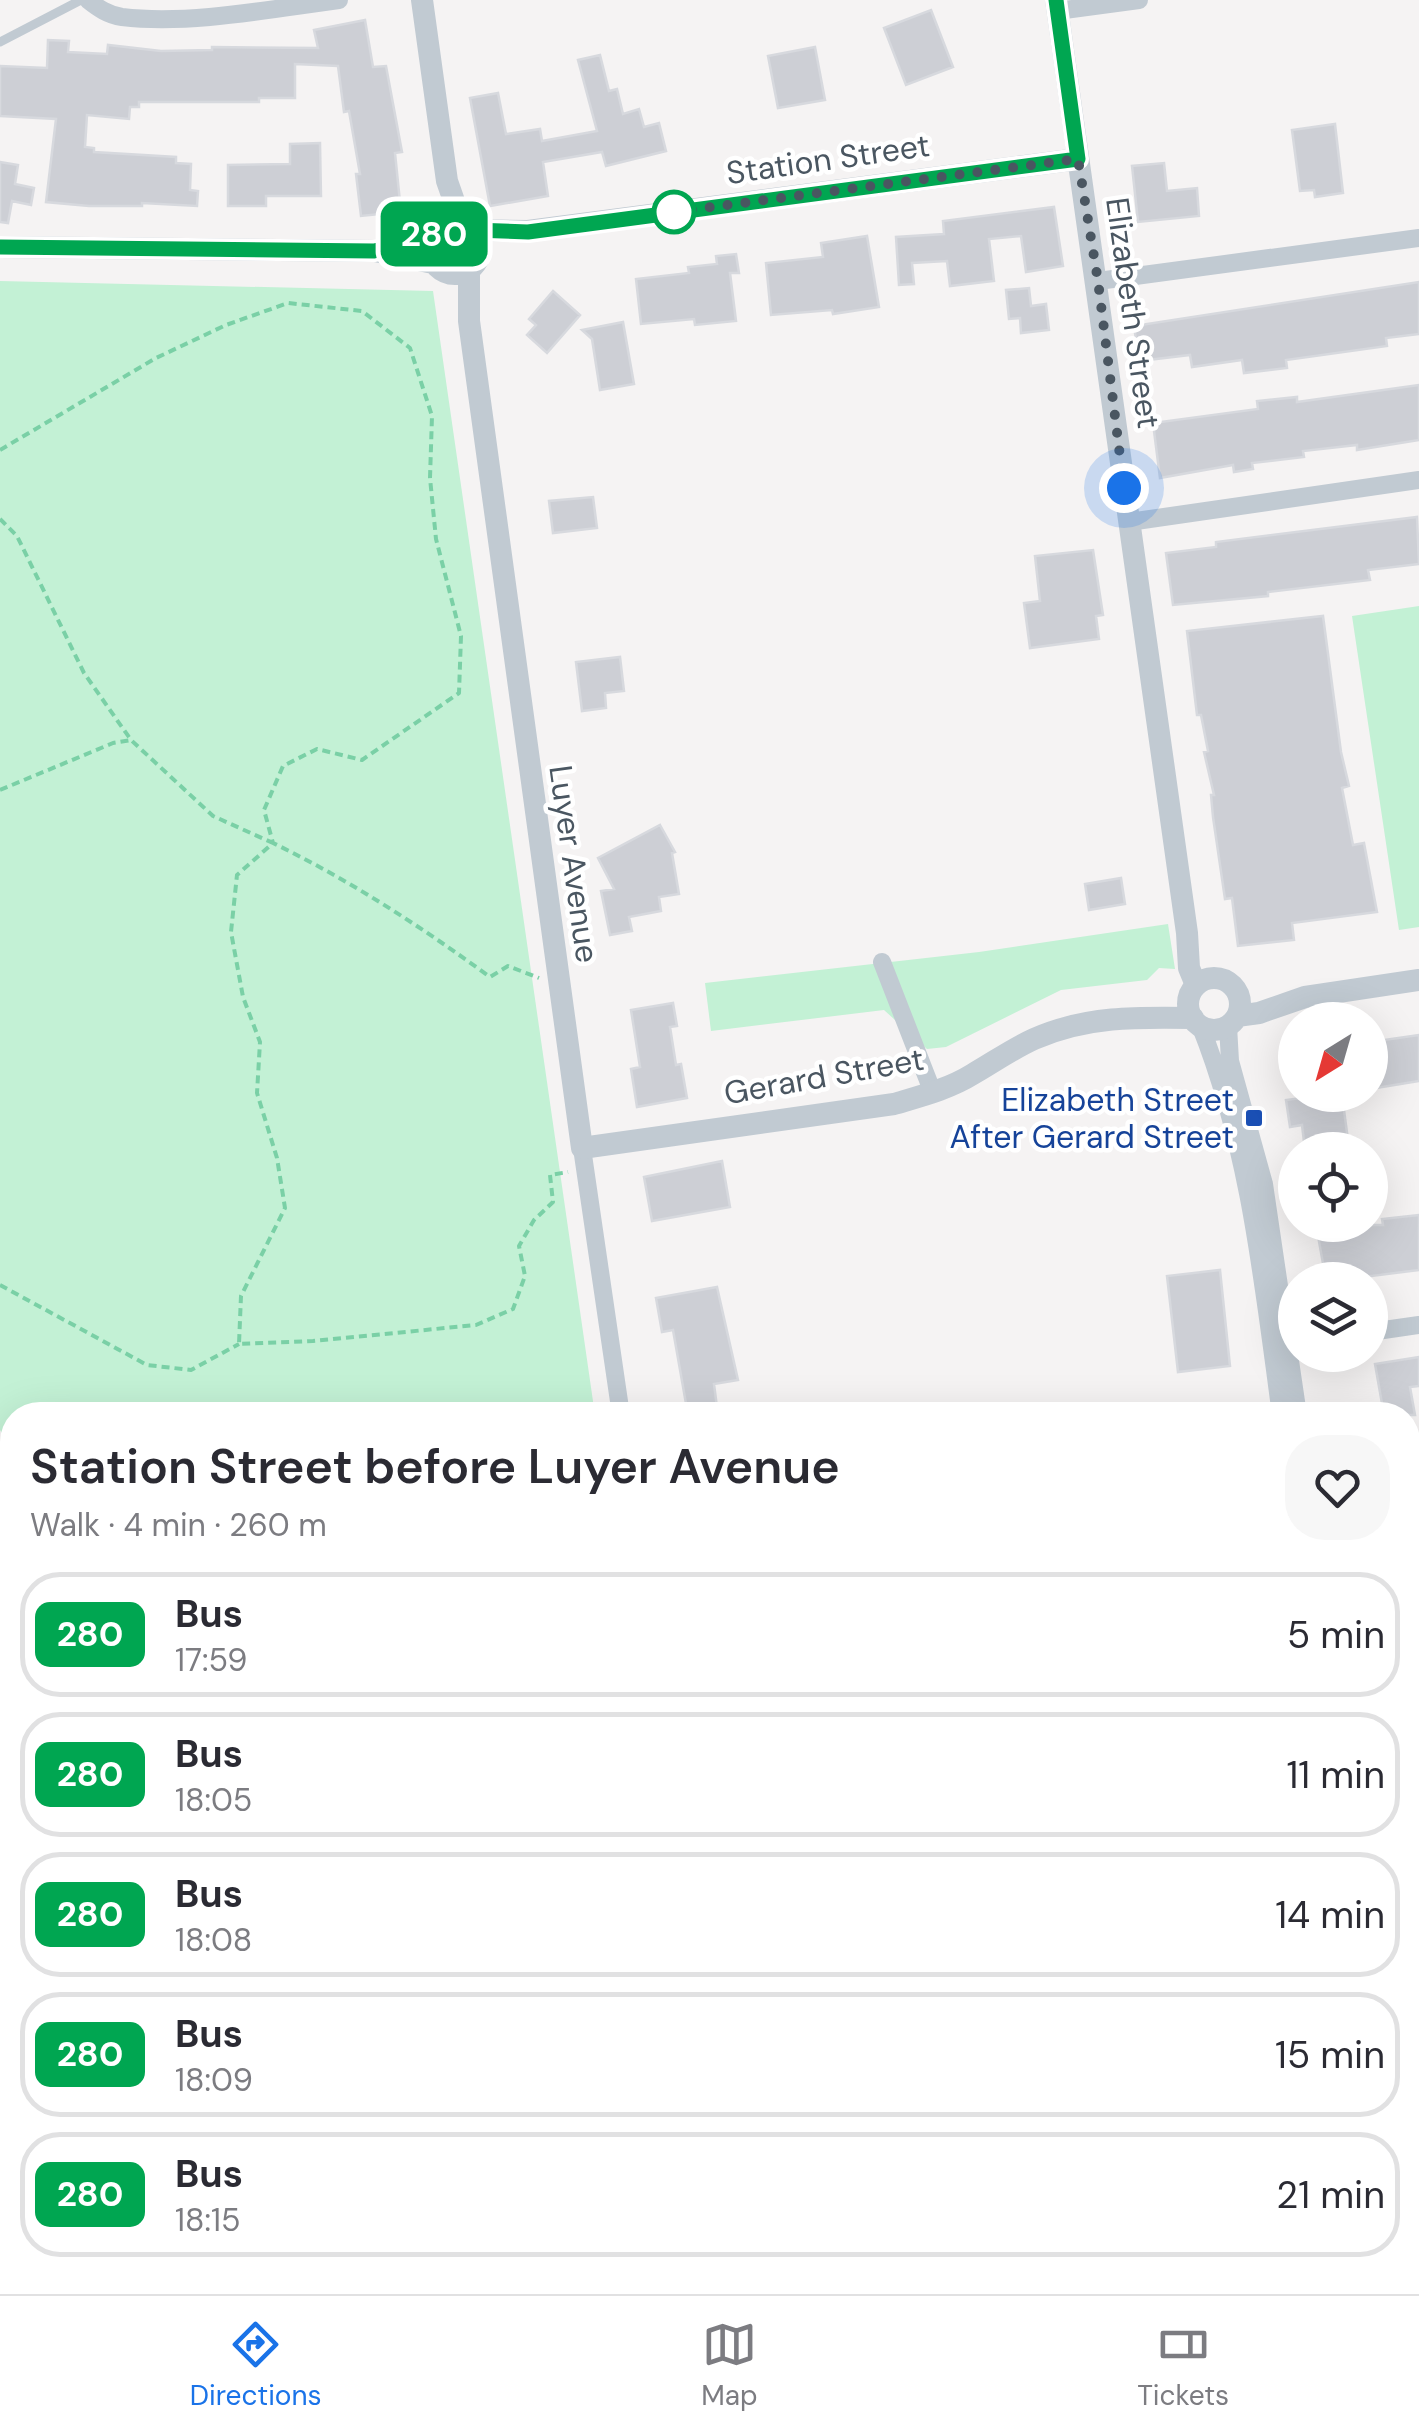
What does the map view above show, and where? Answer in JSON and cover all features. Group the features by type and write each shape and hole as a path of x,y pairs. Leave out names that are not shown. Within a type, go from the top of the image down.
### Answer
{"street":[{"path":"84,0 120,16 179,17 339,0"},
{"path":"422,0 452,230 430,255 457,266 480,242 452,230"},
{"path":"1056,6 1139,0"},
{"name":"Elizabeth Street","path":"1056,6 1098,281 1189,968 1200,984"},
{"name":"Station Street","path":"374,251 452,230 528,232 1078,159"},
{"name":"Station Street","path":"0,247 374,251 457,266 528,232"},
{"path":"1098,281 1419,238"},
{"name":"Luyer Avenue","path":"457,266 469,321 557,985 619,1402"},
{"path":"1129,522 1419,480"},
{"path":"882,962 933,1093"},
{"path":"1278,1314 1217,1066 1188,1004 1200,984 1225,980 1252,994 1306,997"},
{"path":"1196,1022 1214,1030 1306,997 1419,980"},
{"name":"Gerard Street","path":"1124,1016 1200,984"},
{"path":"1236,989 1240,1002 1233,1021 1230,1062 1264,1184 1278,1291"},
{"name":"Gerard Street","path":"583,1159 894,1104 971,1076 1036,1038 1091,1021 1124,1016 1196,1022"},
{"path":"1388,1329 1419,1324"},
{"path":"1281,1402 1283,1372"},
{"path":"1290,1372 1296,1402"}],"lane":[{"path":"0,42 84,0"}],"path":[{"path":"0,450 156,358 288,303 362,311 410,348 432,416 430,478 436,539 461,636 458,692 362,760 317,750 282,766 264,810 272,843"},
{"path":"0,520 18,536 84,673 131,740 213,816 336,874 405,915 490,977 508,966 557,985"},
{"path":"0,790 113,742 131,740"},
{"path":"240,1344 242,1296 285,1208 277,1158 258,1093 260,1042 243,997 231,932 237,875 272,843"},
{"path":"0,1285 147,1365 191,1370 240,1344 313,1342 476,1325 512,1310 525,1276 519,1246 534,1220 552,1202 550,1175 583,1159"}],"green space":[{"path":"0,281 433,291 593,1402 0,1402"},
{"path":"1419,606 1419,927 1399,930 1352,616"},
{"path":"1168,924 1175,969 1159,968 1147,980 1061,990 946,1047 927,1049 884,1010 711,1031 705,983 979,952"}],"building":[{"path":"931,10 953,67 906,85 884,28"},
{"path":"365,20 373,67 386,66 402,152 395,153 401,212 361,216 356,174 360,174 349,111 344,112 338,66 295,64 295,98 259,98 259,102 139,102 139,107 130,107 129,119 87,115 85,147 94,148 94,152 176,157 176,163 191,164 190,190 198,191 197,206 46,202 56,119 0,116 0,66 47,68 48,40 69,41 68,52 107,54 108,45 161,51 212,47 318,48 314,30"},
{"path":"815,47 825,100 778,108 768,56"},
{"path":"600,55 609,91 617,89 623,114 639,109 644,127 659,123 666,151 606,166 602,152 543,162 548,196 490,206 470,98 498,93 506,134 540,129 542,141 597,131 578,60"},
{"path":"1335,124 1343,193 1315,197 1314,190 1300,191 1292,130"},
{"path":"320,143 321,196 266,196 266,206 228,206 228,165 290,164 290,144"},
{"path":"0,162 18,165 15,184 34,188 31,205 12,201 8,223 0,222"},
{"path":"1164,163 1167,191 1197,188 1199,216 1138,222 1132,166"},
{"path":"1054,207 1063,266 1026,272 1021,236 989,239 994,281 950,286 947,261 912,263 914,284 899,285 896,237 944,234 943,221"},
{"path":"867,236 879,307 833,314 832,310 771,315 766,263 823,257 821,243"},
{"path":"736,254 739,273 730,273 736,321 695,325 694,319 641,324 636,279 689,273 688,267 717,264 716,256"},
{"path":"1419,282 1419,334 1386,338 1387,346 1286,360 1287,368 1244,373 1242,360 1192,367 1190,355 1139,361 1134,326"},
{"path":"1029,288 1031,306 1046,304 1049,330 1021,333 1020,318 1009,319 1006,290"},
{"path":"553,291 580,315 547,353 527,335 536,325 529,319"},
{"path":"623,322 634,384 600,390 592,339 582,330"},
{"path":"1419,385 1419,440 1357,450 1357,445 1303,451 1304,457 1252,463 1253,469 1234,472 1233,465 1160,478 1153,423 1258,409 1257,401 1297,397 1297,402"},
{"path":"593,497 597,528 553,533 549,501"},
{"path":"1417,517 1419,564 1368,570 1370,580 1268,592 1268,596 1173,605 1166,553 1216,547 1216,542"},
{"path":"1093,550 1103,615 1096,616 1099,639 1030,648 1024,603 1040,601 1035,556"},
{"path":"1323,616 1349,786 1342,788 1353,845 1364,843 1377,912 1292,923 1294,940 1238,946 1232,898 1225,899 1213,817 1214,795 1204,752 1208,751 1201,715 1197,715 1187,631"},
{"path":"620,657 624,691 605,693 606,708 582,711 576,662"},
{"path":"660,825 675,852 672,853 679,894 659,897 661,911 629,917 632,931 610,935 601,891 614,889 598,858"},
{"path":"1121,878 1125,904 1089,910 1085,884"},
{"path":"673,1003 677,1026 670,1027 676,1065 681,1064 687,1098 637,1107 631,1069 640,1067 631,1010"},
{"path":"1419,1035 1419,1081 1388,1086 1388,1039"},
{"path":"1288,1112 1344,1112 1347,1132 1303,1132 1302,1125 1290,1127"},
{"path":"722,1161 730,1207 652,1221 644,1177"},
{"path":"1419,1215 1419,1270 1388,1274 1388,1262 1323,1262 1319,1242 1388,1242 1388,1218"},
{"path":"1220,1270 1230,1366 1178,1372 1167,1276"},
{"path":"717,1287 738,1380 714,1384 716,1402 686,1402 673,1330 662,1332 656,1298"},
{"path":"1419,1357 1419,1386 1410,1387 1413,1402 1382,1402 1376,1372 1388,1372 1388,1362"}],"bus line":[{"name":"280","path":"0,247 374,251 431,238 440,228 451,224 473,230 528,232 1078,159 1056,0"}],"place":[{"name":"Elizabeth Street After Gerard Street","path":"1254,1118"}],"route":[{"path":"674,212 1078,159 1124,488"}]}
